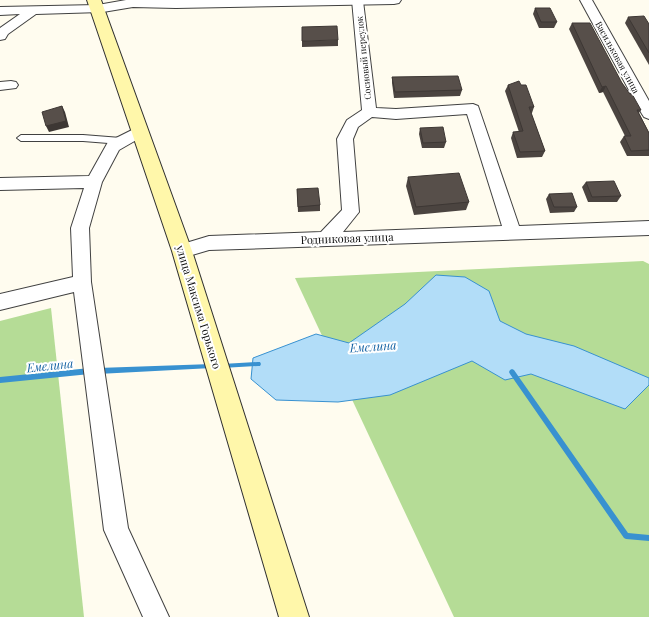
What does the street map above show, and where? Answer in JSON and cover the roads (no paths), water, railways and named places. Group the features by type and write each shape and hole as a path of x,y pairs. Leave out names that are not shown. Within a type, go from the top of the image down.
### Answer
{"main road":[{"name":"улица Максима Горького","path":"95,4 130,136 182,251 294,617"}],"street":[{"path":"0,11 34,10 133,1 176,4 394,0"},
{"name":"Васильковая улица","path":"586,0 649,114"},
{"name":"Сосновый переулок","path":"325,239 351,212 345,139 352,124 369,112 357,1"},
{"path":"0,36 4,31 34,10"},
{"path":"369,112 396,114 472,109 514,233"},
{"path":"130,136 113,146 94,182 80,228 82,282 116,530 156,617"},
{"path":"0,184 94,182"},
{"name":"Родниковая улица","path":"182,251 208,243 649,228"},
{"path":"0,302 82,282"}],"lane":[{"path":"21,138 130,136"}],"water":[{"path":"436,275 465,277 489,291 500,321 526,334 574,346 649,378 649,385 625,409 531,374 505,380 472,361 390,395 338,402 276,400 251,379 253,358 316,334 349,343 405,304"}],"waterway":[{"name":"Емелина","path":"222,366 258,364"},
{"name":"Емелина","path":"98,371 212,366"},
{"name":"Емелина","path":"0,380 90,371"},
{"name":"Емелина","path":"512,372 626,536 649,538"}]}
